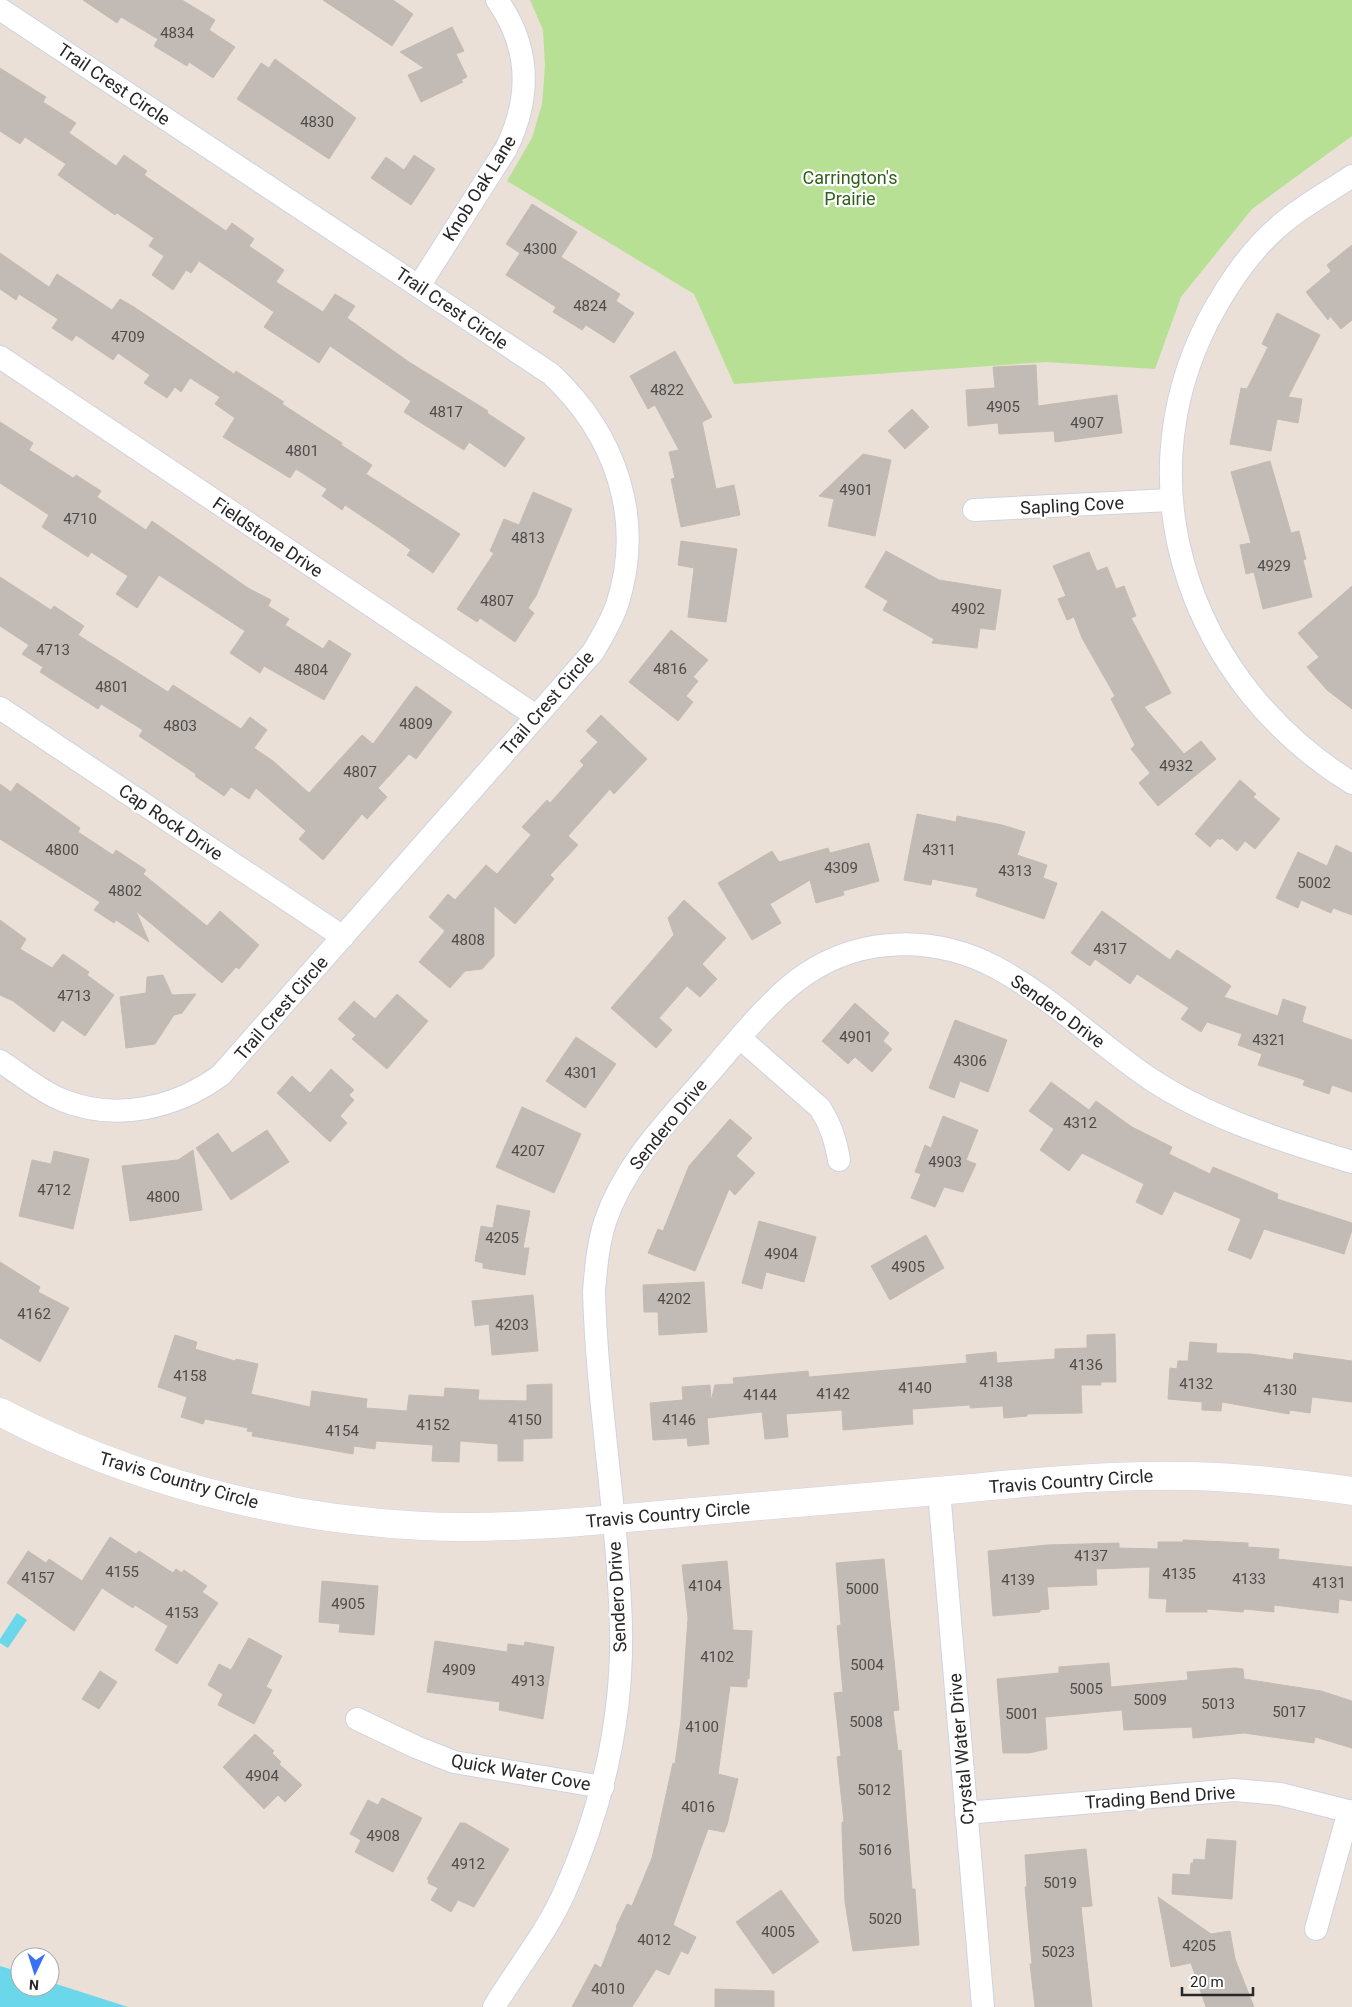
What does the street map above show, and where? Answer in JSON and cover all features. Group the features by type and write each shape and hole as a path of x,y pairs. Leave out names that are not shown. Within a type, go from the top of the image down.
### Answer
{"street":[{"name":"Knob Oak Lane","path":"419,286 506,149 516,130 522,106 524,85 523,57 508,15 497,0"},
{"name":"Trail Crest Circle","path":"0,9 551,374 567,388 604,440 621,486 625,509 626,561 616,607 593,652 221,1075 201,1089 177,1100 153,1107 129,1110 81,1107 60,1099 0,1061"},
{"path":"1351,178 1316,198 1277,228 1232,280 1217,305 1198,341 1178,402 1171,449 1170,500 1180,555 1195,598 1218,647 1236,675 1282,729 1313,757 1352,783"},
{"name":"Fieldstone Drive","path":"0,358 536,716"},
{"name":"Sapling Cove","path":"974,510 1170,500"},
{"name":"Cap Rock Drive","path":"0,708 343,937"},
{"name":"Sendero Drive","path":"494,2007 537,1941 564,1893 587,1836 603,1786 616,1707 620,1670 621,1627 594,1291 597,1254 605,1221 636,1160 740,1038 805,974 830,960 856,950 884,945 907,943 927,945 972,957 998,968 1152,1080 1188,1100 1275,1138 1352,1162"},
{"path":"740,1038 820,1108 829,1122 836,1140 839,1160"},
{"name":"Travis Country Circle","path":"0,1412 66,1444 165,1479 232,1499 315,1515 425,1526 511,1526 613,1520 1076,1478 1185,1476 1245,1478 1352,1491"},
{"name":"Crystal Water Drive","path":"939,1490 983,2007"},
{"name":"Quick Water Cove","path":"358,1719 416,1748 454,1762 603,1786"},
{"name":"Trading Bend Drive","path":"966,1813 1234,1790 1280,1794 1350,1811"},
{"path":"1316,1929 1350,1811"}],"green space":[{"name":"Carrington's Prairie","path":"530,0 1352,0 1352,136 1252,209 1181,297 1155,369 1046,362 734,384 694,294 507,181 532,138 542,104 545,66 543,30"}],"water":[{"path":"17,1613 27,1620 8,1648 0,1643 0,1639"},
{"path":"0,1966 10,1969 10,1997 60,1997 60,1985 128,2007 0,2007"}],"building":[{"path":"83,0 182,0 215,20 209,30 235,47 213,78 189,62 187,66 154,46 158,39 121,17 117,23"},
{"path":"323,0 393,0 413,14 392,46"},
{"path":"452,27 464,51 456,54 467,77 461,80 463,82 421,102 408,75 424,68 400,52"},
{"path":"275,59 356,118 329,159 237,99 261,63 269,68"},
{"path":"0,68 46,97 43,102 76,123 69,133 116,166 124,155 147,171 144,175 226,231 232,223 254,239 249,246 284,270 276,282 323,312 335,294 355,306 347,318 409,362 488,411 487,413 525,438 505,467 469,442 464,450 404,412 411,401 330,346 319,363 264,327 274,312 199,261 191,273 186,270 173,290 152,275 164,256 149,246 154,238 117,213 115,215 58,175 66,164 25,137 20,144 0,131"},
{"path":"414,155 435,169 411,205 371,178 386,157 404,170"},
{"path":"532,204 577,232 561,257 620,294 616,301 634,313 614,343 586,325 582,330 553,312 556,307 506,275 520,253 506,244"},
{"path":"1352,245 1352,320 1341,329 1330,316 1328,320 1306,292 1331,271 1327,265"},
{"path":"0,253 49,287 57,274 112,310 120,299 134,307 234,374 236,371 284,402 282,404 372,465 366,474 460,534 433,573 407,555 411,550 390,535 345,505 342,510 322,496 327,489 296,469 290,478 223,437 235,418 215,404 220,397 190,378 181,392 175,387 167,398 144,383 150,375 118,353 113,360 76,335 72,341 52,328 58,319 19,294 16,300 0,289"},
{"path":"1277,313 1320,335 1288,397 1302,399 1298,423 1277,419 1271,451 1230,444 1241,388 1247,389 1268,347 1262,344"},
{"path":"675,351 712,417 702,422 716,489 734,485 740,515 681,527 671,479 675,478 669,452 679,450 655,405 648,409 630,376"},
{"path":"1036,365 1038,406 1117,395 1122,433 1055,442 1054,431 999,434 998,423 968,426 966,390 995,388 993,367"},
{"path":"912,409 929,427 905,449 888,431"},
{"path":"0,422 33,443 29,450 73,478 76,475 101,491 97,497 146,530 152,521 248,588 271,600 268,606 289,619 285,625 323,649 329,640 351,654 324,700 264,666 260,673 230,653 245,631 159,575 137,608 116,594 128,576 91,552 88,557 42,527 49,515 0,483"},
{"path":"863,454 891,460 875,536 828,526 834,499 819,496"},
{"path":"1270,461 1291,533 1299,531 1306,559 1303,560 1312,597 1263,609 1254,572 1246,574 1240,545 1251,543 1231,472"},
{"path":"533,492 572,509 536,596 528,608 534,613 515,642 480,618 477,622 457,609 494,553 490,551 504,519 519,525"},
{"path":"681,541 737,549 726,622 688,617 694,568 678,565"},
{"path":"886,551 939,580 1001,590 995,630 980,628 977,648 932,643 934,639 883,610 888,601 865,587"},
{"path":"1089,552 1097,571 1107,567 1116,589 1124,586 1136,616 1131,618 1171,693 1144,707 1184,754 1201,741 1216,759 1158,806 1139,783 1150,773 1131,749 1135,745 1111,699 1115,696 1082,638 1074,617 1067,620 1058,599 1066,596 1053,566"},
{"path":"0,577 51,610 54,606 84,626 78,635 168,692 173,685 241,729 250,717 267,730 254,748 273,761 309,793 362,735 373,744 416,686 452,712 416,759 409,754 378,788 387,797 367,819 362,814 323,860 299,839 306,831 256,788 249,799 231,787 224,796 195,776 196,774 139,736 143,730 101,704 98,709 40,672 43,667 22,654 29,645 0,626"},
{"path":"1352,586 1352,709 1327,690 1307,667 1319,657 1298,633"},
{"path":"671,630 708,660 693,677 698,681 686,696 693,702 678,721 629,682"},
{"path":"601,715 647,759 614,794 610,789 568,836 578,845 550,875 554,879 515,924 494,906 494,956 482,969 465,971 450,988 419,962 445,931 429,917 448,894 455,900 486,865 497,874 531,835 522,827 547,800 550,803 584,765 580,761 598,742 586,731"},
{"path":"1240,780 1256,794 1253,797 1280,819 1255,849 1245,841 1237,851 1222,838 1220,840 1218,838 1210,847 1195,834"},
{"path":"17,783 80,828 78,832 113,855 116,850 146,870 143,874 207,926 220,911 259,945 239,969 236,967 222,983 136,911 149,942 116,920 114,923 94,910 100,902 0,839 0,784 11,792"},
{"path":"917,814 956,822 957,816 1002,825 1025,832 1017,855 1047,865 1043,878 1057,883 1044,919 976,896 978,888 932,879 931,885 904,880"},
{"path":"869,843 879,881 843,891 844,895 816,903 810,880 770,904 781,923 752,940 718,883 772,851 779,862 828,848 830,853"},
{"path":"1336,845 1352,853 1352,915 1333,908 1331,913 1301,900 1298,908 1276,898 1298,852 1327,866"},
{"path":"684,900 726,938 702,964 717,979 700,997 687,986 659,1018 672,1030 656,1048 611,1008 674,935 668,918"},
{"path":"1102,911 1170,960 1177,950 1231,986 1224,997 1278,1016 1283,999 1306,1007 1302,1021 1304,1023 1352,1040 1352,1092 1332,1085 1329,1094 1303,1085 1305,1080 1258,1065 1262,1054 1238,1045 1242,1034 1207,1022 1201,1032 1181,1019 1189,1008 1137,974 1130,984 1095,959 1090,966 1071,953"},
{"path":"0,920 26,939 20,949 52,968 63,954 89,972 87,975 114,995 85,1036 62,1020 54,1032 13,1001 0,995"},
{"path":"163,975 172,995 196,994 182,1013 174,1015 155,1044 126,1048 120,997 146,993 147,977"},
{"path":"397,994 428,1021 387,1069 352,1039 356,1035 338,1019 354,1001 375,1019"},
{"path":"855,1003 889,1033 883,1041 892,1049 872,1072 855,1057 848,1064 822,1041"},
{"path":"955,1020 1007,1040 988,1092 960,1081 954,1098 929,1088"},
{"path":"576,1037 616,1064 585,1108 546,1081"},
{"path":"331,1069 354,1090 349,1095 354,1100 340,1116 347,1123 330,1142 277,1093 292,1076 310,1093"},
{"path":"1051,1082 1089,1110 1096,1101 1132,1127 1172,1147 1169,1154 1210,1174 1213,1167 1278,1194 1277,1199 1352,1223 1352,1230 1344,1254 1264,1229 1251,1259 1228,1250 1241,1219 1174,1191 1162,1215 1136,1202 1144,1184 1082,1153 1069,1171 1040,1150 1054,1129 1029,1111"},
{"path":"522,1107 581,1134 554,1193 496,1167"},
{"path":"943,1116 978,1130 966,1160 976,1164 963,1192 944,1187 935,1207 911,1198 921,1174 915,1172 925,1145 931,1148"},
{"path":"730,1119 752,1138 736,1156 755,1173 735,1195 729,1189 695,1271 648,1253 658,1229 663,1231 689,1166"},
{"path":"267,1130 289,1162 231,1200 196,1148 218,1133 232,1153"},
{"path":"193,1150 202,1210 130,1221 122,1166 178,1160"},
{"path":"54,1151 89,1159 73,1229 19,1216 32,1160 51,1164"},
{"path":"497,1205 530,1211 523,1248 529,1248 525,1275 483,1268 483,1263 475,1261 481,1226 493,1228"},
{"path":"759,1221 816,1237 804,1282 766,1272 762,1289 742,1283"},
{"path":"926,1235 944,1268 890,1300 871,1266"},
{"path":"0,1262 40,1287 38,1292 69,1308 40,1362 0,1338"},
{"path":"704,1282 707,1332 659,1335 658,1312 644,1312 643,1285"},
{"path":"533,1295 538,1351 492,1355 489,1324 475,1326 472,1301"},
{"path":"1115,1334 1116,1382 1101,1382 1101,1385 1081,1385 1082,1413 1027,1414 1027,1416 1004,1418 1003,1406 970,1408 970,1405 912,1409 913,1424 843,1430 842,1410 786,1414 788,1437 765,1439 762,1412 707,1418 709,1444 688,1446 687,1438 653,1440 650,1403 683,1400 682,1387 710,1385 711,1401 715,1385 734,1384 733,1378 808,1371 809,1377 967,1363 966,1355 996,1352 997,1363 1055,1359 1055,1349 1087,1348 1087,1335"},
{"path":"175,1335 197,1342 195,1349 235,1361 236,1359 258,1364 251,1394 310,1407 312,1391 367,1399 366,1408 407,1411 409,1395 444,1397 445,1388 479,1390 478,1400 527,1401 527,1385 552,1384 552,1438 523,1439 523,1461 498,1461 498,1444 460,1441 459,1462 432,1461 433,1445 376,1441 375,1449 354,1446 353,1454 252,1436 253,1432 247,1431 248,1428 205,1419 203,1424 181,1417 187,1397 158,1387"},
{"path":"1190,1342 1217,1344 1216,1353 1251,1354 1293,1360 1294,1353 1352,1361 1352,1402 1312,1397 1310,1413 1290,1410 1289,1414 1222,1402 1221,1411 1202,1410 1202,1402 1168,1399 1170,1368 1177,1369 1178,1361 1188,1361"},
{"path":"110,1537 136,1554 139,1551 173,1573 176,1569 182,1573 184,1570 207,1586 202,1592 218,1603 177,1664 155,1650 168,1626 135,1605 133,1608 102,1588 74,1631 7,1583 28,1551 46,1563 49,1559 82,1581"},
{"path":"1183,1540 1248,1543 1248,1547 1279,1549 1278,1559 1352,1567 1352,1601 1339,1599 1338,1613 1274,1605 1274,1612 1244,1609 1243,1612 1207,1609 1207,1612 1166,1612 1167,1599 1149,1598 1150,1567 1096,1569 1097,1585 1047,1587 1049,1609 1040,1610 1040,1612 993,1616 988,1551 1047,1545 1119,1543 1119,1548 1158,1549 1158,1542 1183,1542"},
{"path":"884,1559 899,1710 893,1711 898,1751 901,1750 912,1889 915,1889 919,1945 853,1951 845,1902 842,1831 842,1822 844,1822 837,1757 841,1756 834,1693 843,1692 837,1626 841,1625 836,1563"},
{"path":"727,1561 733,1630 752,1631 749,1679 747,1679 747,1687 730,1686 718,1774 738,1779 727,1825 724,1832 708,1829 673,1925 696,1937 688,1954 681,1951 669,1975 656,1969 632,2007 572,2007 595,1964 601,1968 616,1927 627,1904 632,1906 652,1858 673,1763 675,1764 681,1720 688,1618 682,1565"},
{"path":"322,1581 378,1586 374,1635 339,1632 340,1624 319,1622"},
{"path":"249,1638 282,1656 266,1687 272,1690 254,1724 218,1705 223,1694 208,1685 219,1664 231,1670"},
{"path":"435,1641 507,1652 508,1644 524,1646 525,1642 554,1647 543,1719 499,1710 500,1702 427,1692"},
{"path":"1109,1663 1111,1687 1188,1680 1187,1672 1235,1668 1243,1669 1244,1679 1321,1691 1352,1701 1352,1748 1315,1737 1314,1743 1244,1733 1193,1738 1192,1727 1124,1730 1122,1710 1045,1717 1047,1749 1029,1753 1003,1753 997,1679 1059,1673 1059,1667"},
{"path":"100,1671 117,1682 99,1709 82,1699"},
{"path":"255,1734 274,1751 272,1753 281,1762 279,1764 302,1785 285,1802 278,1795 264,1809 223,1767"},
{"path":"382,1798 422,1818 393,1872 355,1852 361,1840 350,1834 368,1800 378,1805"},
{"path":"460,1823 465,1823 509,1849 474,1907 458,1900 451,1912 431,1900 438,1888 428,1883 429,1880 427,1879"},
{"path":"1207,1839 1236,1841 1232,1899 1172,1894 1173,1874 1190,1875 1191,1863 1193,1863 1194,1859 1205,1860"},
{"path":"1086,1849 1092,1906 1081,1907 1092,2007 1035,2007 1030,1964 1032,1964 1025,1887 1027,1887 1025,1855"},
{"path":"781,1890 819,1942 773,1974 736,1922"},
{"path":"1158,1897 1211,1934 1230,1931 1235,1959 1254,2007 1206,2007 1191,1963 1171,1967"},
{"path":"715,1989 774,1991 774,2007 715,2007"}]}
